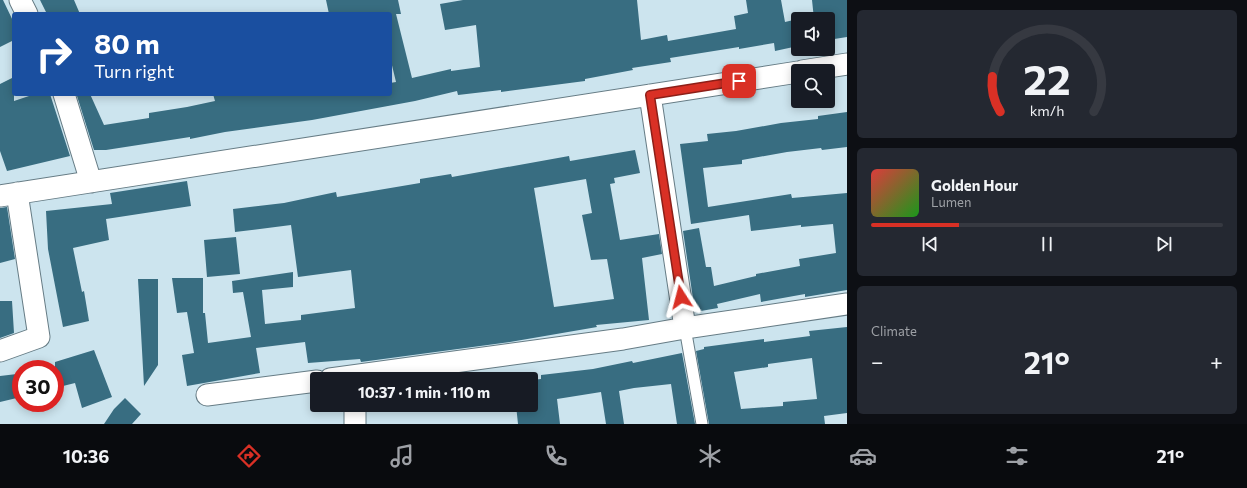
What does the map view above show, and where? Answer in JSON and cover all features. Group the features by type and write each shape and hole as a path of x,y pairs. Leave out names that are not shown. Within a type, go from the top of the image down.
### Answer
{"street":[{"path":"20,0 26,12"},
{"path":"835,66 847,64"},
{"path":"0,351 39,338 9,195 791,73"},
{"path":"650,95 685,328"},
{"path":"65,96 91,182"},
{"path":"390,372 623,339 685,328 847,304"},
{"path":"207,395 310,382"},
{"path":"355,412 355,424"}],"lane":[{"path":"685,328 702,424"}],"building":[{"path":"0,0 3,0 12,19 12,41 0,47"},
{"path":"40,0 74,0 79,12 46,12"},
{"path":"326,0 398,0 401,14 396,14 412,78 451,69 451,71 480,67 476,25 445,30 440,4 463,0 637,0 641,40 667,35 668,41 736,29 734,16 748,13 746,0 781,0 785,22 791,21 791,48 775,51 774,43 739,49 739,47 670,58 671,62 632,68 633,70 585,79 585,81 501,92 501,90 458,95 457,91 415,101 312,120 225,132 190,139 190,137 106,150 94,150 77,96 91,96 104,125 149,118 149,113 215,101 214,96 392,96 392,83 396,82 392,65 392,12 329,12"},
{"path":"812,0 847,0 847,37 835,39 835,12 813,12"},
{"path":"12,78 12,96 14,96 14,101 29,96 51,96 70,156 7,171 0,151 0,84"},
{"path":"847,112 847,147 787,152 742,160 742,164 703,168 708,207 791,194 792,198 847,193 847,290 805,297 805,294 761,302 760,294 717,304 718,308 695,312 683,231 699,228 706,267 711,267 714,286 756,276 756,274 800,266 799,259 836,253 833,224 801,227 801,225 751,231 749,215 691,224 680,144 708,141 707,134 818,119 818,116"},
{"path":"635,150 640,173 614,178 615,183 610,184 620,240 659,234 662,254 642,258 649,320 596,325 597,327 510,342 361,362 360,359 308,363 305,342 256,348 260,373 187,386 182,355 194,353 187,312 177,313 172,278 203,278 203,313 205,313 208,343 251,337 243,292 233,293 232,281 293,272 293,287 262,290 265,324 301,320 301,315 355,308 351,270 298,277 291,225 235,232 233,209 284,203 336,192 337,197 420,183 420,179 451,174 452,177 569,156 570,161","holes":["586,179 592,213 582,215 591,260 607,259 614,299 554,307 534,188"]},
{"path":"187,181 191,206 106,219 109,240 73,248 82,292 84,291 89,321 63,327 48,249 46,211 112,204 110,193"},
{"path":"7,207 15,259 0,263 0,208"},
{"path":"236,237 240,274 207,277 204,240"},
{"path":"138,279 158,279 158,365 144,386"},
{"path":"0,301 12,301 14,333 0,338"},
{"path":"847,327 847,413 824,416 825,424 709,424 696,351 704,349 704,347 764,339 764,342 810,336 809,331","holes":["812,358 817,399 783,402 783,406 741,409 734,372 768,367 768,364"]},
{"path":"94,350 112,397 82,408 75,383 64,386 64,360 62,360"},
{"path":"682,353 695,424 677,424 671,384 619,391 624,424 606,424 601,392 557,399 560,424 518,424 517,412 538,412 538,379 541,379 541,375 593,369 632,361 633,363"},
{"path":"12,375 12,399 0,402 0,376"},
{"path":"125,398 141,414 132,424 104,424 114,409"}],"route":[{"path":"681,297 650,95 739,81"}]}
